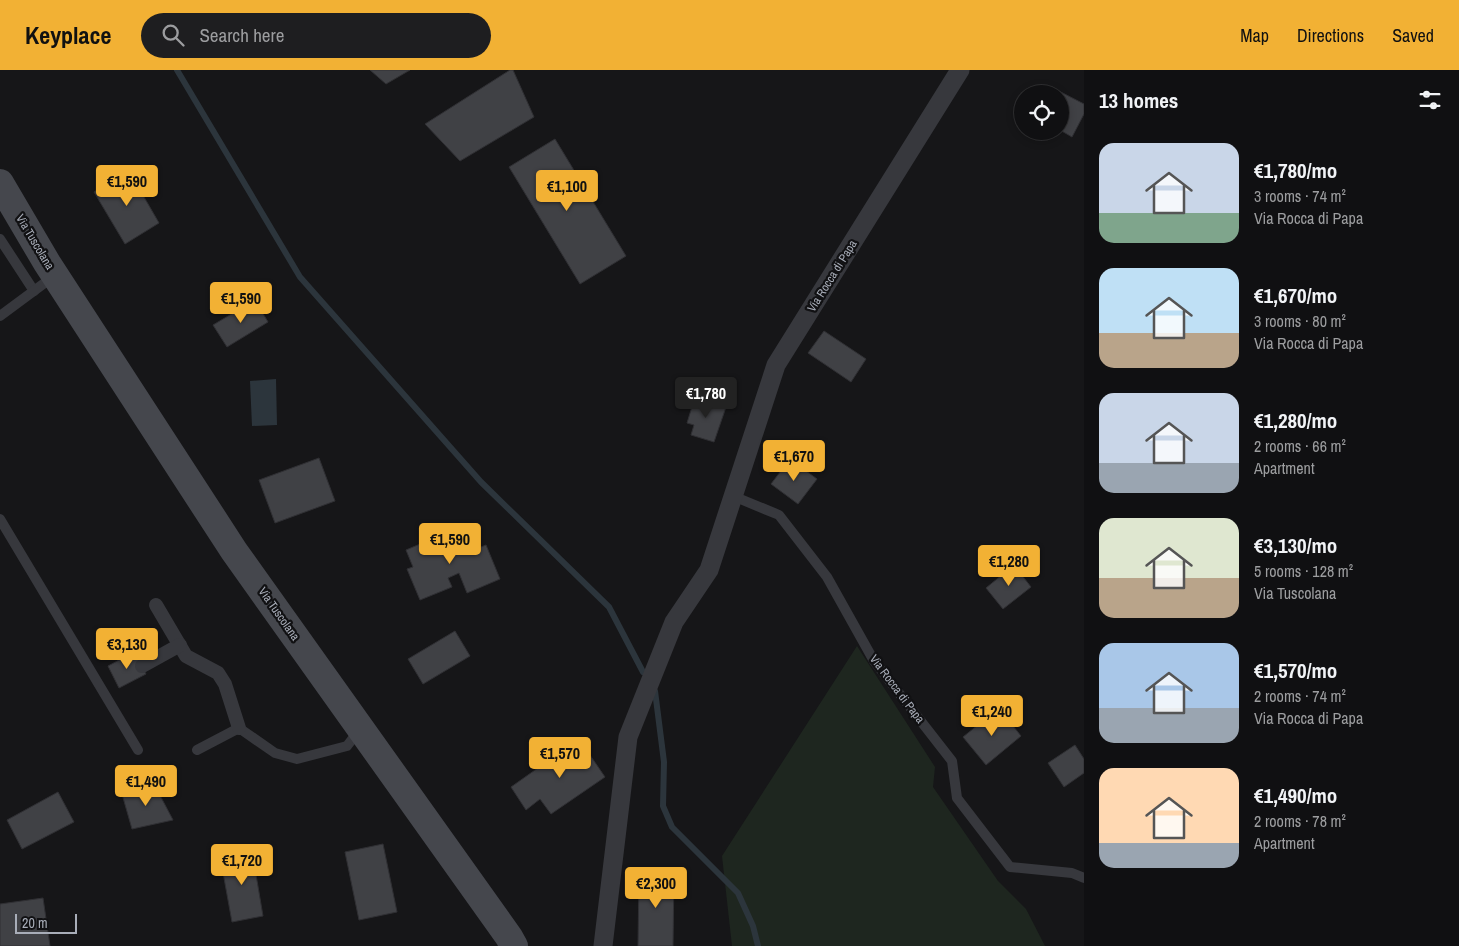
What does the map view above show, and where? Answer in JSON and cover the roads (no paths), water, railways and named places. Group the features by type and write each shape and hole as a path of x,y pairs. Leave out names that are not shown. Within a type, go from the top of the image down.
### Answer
{"main road":[{"name":"Via Tuscolana","path":"0,183 45,283 514,946"}],"street":[{"name":"Via Rocca di Papa","path":"603,946 628,737 674,622 709,570 776,366 960,70"},
{"path":"156,605 186,656 218,673 225,684 239,728"},
{"path":"142,666 180,645"}],"lane":[{"path":"0,239 45,283 0,316"},
{"name":"Via Rocca di Papa","path":"733,496 779,515 827,577 874,661 952,761 956,798 1010,867 1072,873 1084,878"},
{"path":"0,519 138,750"},
{"path":"198,750 239,728 275,753 297,759 347,746 360,728"}],"waterway":[{"path":"177,70 300,277 481,482 609,607 643,672"},
{"path":"655,691 664,762 663,806 672,827 738,893 753,926 758,946"}]}
